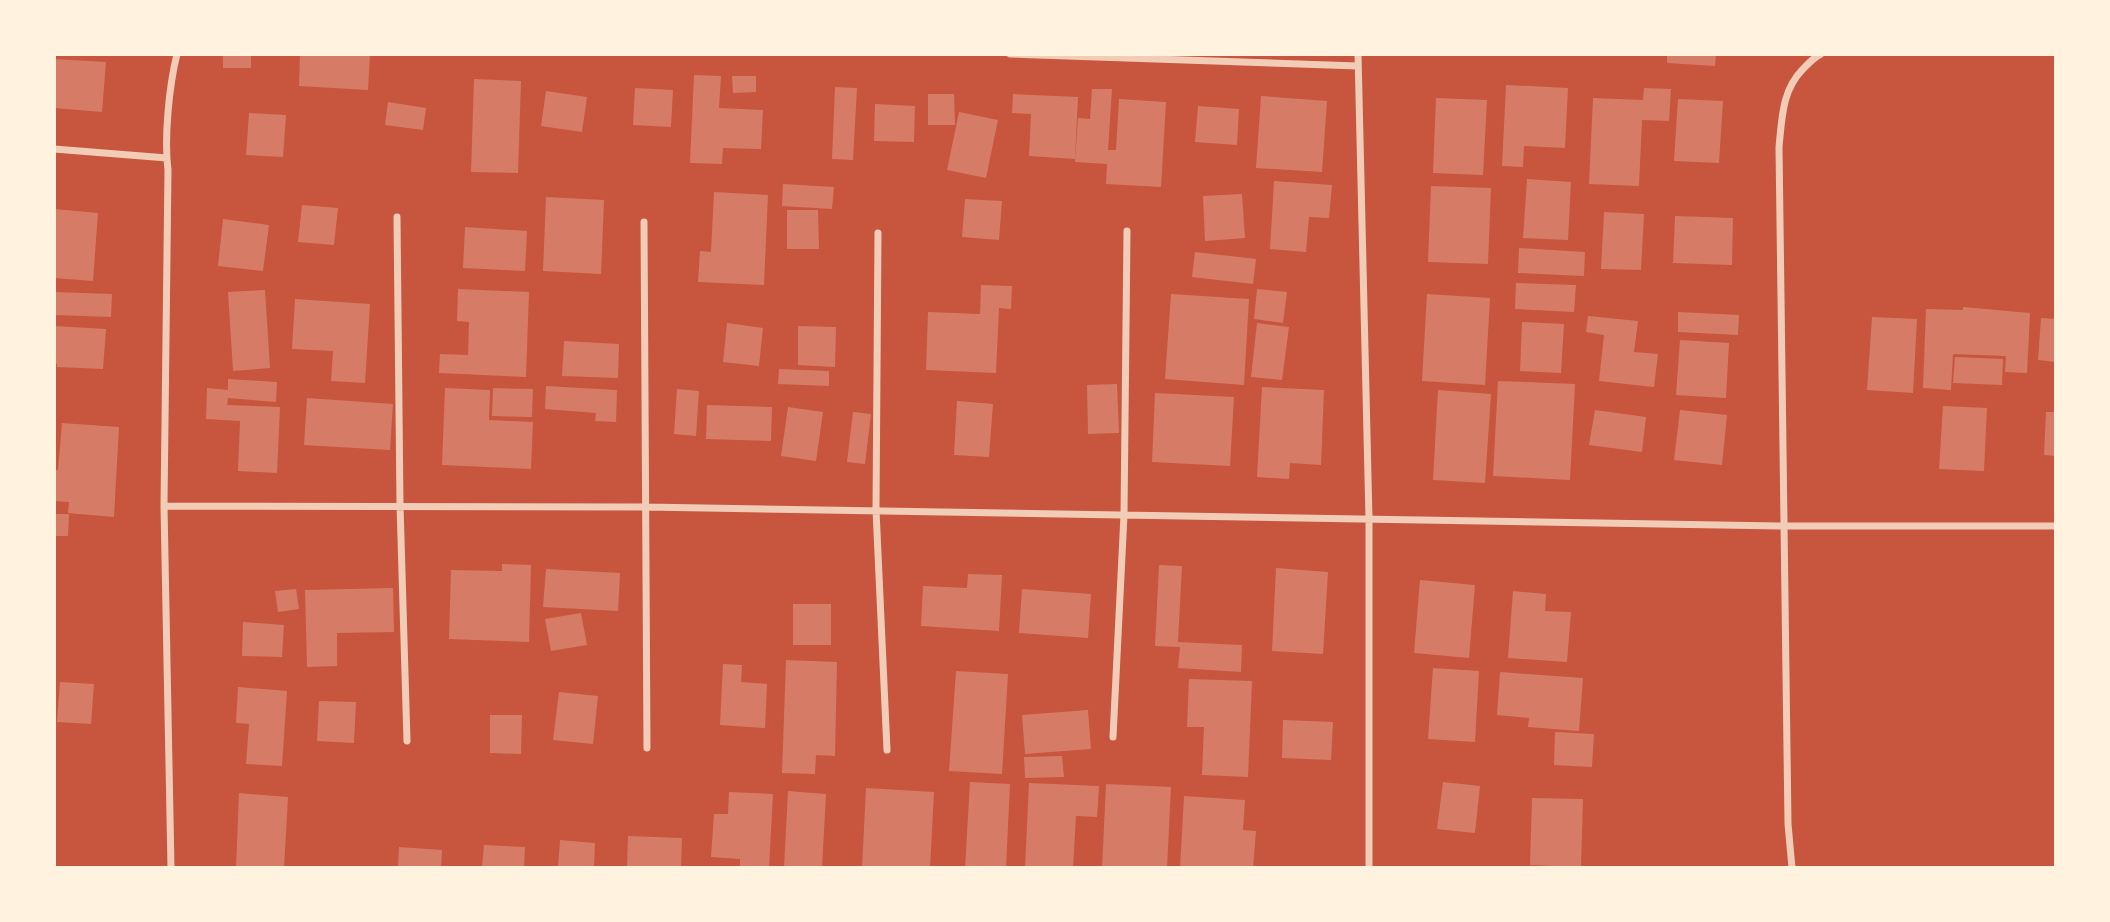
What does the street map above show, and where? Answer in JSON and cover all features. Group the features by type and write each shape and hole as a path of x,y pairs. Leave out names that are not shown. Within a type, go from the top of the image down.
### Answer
{"street":[{"path":"172,868 164,506 167,158 170,102 177,54"},
{"path":"1010,54 1358,66"},
{"path":"1358,54 1369,519 1369,868"},
{"path":"1792,868 1788,824 1781,121 1789,88 1799,73 1821,54"},
{"path":"54,149 167,158"},
{"path":"397,217 400,505 407,741"},
{"path":"644,222 647,748"},
{"path":"1113,737 1124,515 1127,231"},
{"path":"878,233 876,510 887,750"},
{"path":"164,506 645,507 1784,526 2056,526"}],"building":[{"path":"223,54 251,54 251,68 223,68"},
{"path":"300,54 370,54 368,90 299,86"},
{"path":"1667,54 1716,54 1715,66 1667,63"},
{"path":"54,59 106,62 102,112 54,108"},
{"path":"694,75 721,76 719,108 763,110 761,149 723,148 722,164 690,163"},
{"path":"732,76 756,76 756,92 733,93"},
{"path":"474,79 521,81 518,173 471,172"},
{"path":"1506,85 1568,88 1565,148 1524,146 1523,167 1502,166"},
{"path":"835,87 857,88 853,160 832,159"},
{"path":"635,88 673,90 671,127 633,125"},
{"path":"1644,88 1671,89 1669,121 1642,120 1639,186 1589,184 1593,98 1643,100"},
{"path":"1092,89 1112,89 1108,150 1116,150 1119,99 1166,102 1161,187 1106,184 1107,164 1075,162 1078,118 1090,119"},
{"path":"546,91 587,97 582,132 541,126"},
{"path":"928,94 954,94 955,125 928,125"},
{"path":"1013,94 1078,97 1075,159 1029,156 1031,114 1012,113"},
{"path":"1261,96 1327,101 1322,172 1256,168"},
{"path":"1436,98 1487,100 1483,175 1433,173"},
{"path":"1678,99 1723,101 1719,163 1674,161"},
{"path":"388,102 426,108 423,130 385,125"},
{"path":"875,104 915,106 914,142 874,141"},
{"path":"1198,106 1239,109 1237,145 1195,142"},
{"path":"959,112 998,120 986,178 947,170"},
{"path":"249,113 286,115 283,157 246,155"},
{"path":"1527,179 1571,182 1568,240 1523,238"},
{"path":"1274,181 1332,185 1329,218 1309,217 1306,252 1270,249"},
{"path":"783,184 834,187 832,209 782,206"},
{"path":"1431,186 1491,188 1488,264 1428,262"},
{"path":"714,192 768,195 764,285 698,282 700,251 711,252"},
{"path":"1242,194 1245,238 1205,241 1203,196"},
{"path":"546,197 604,200 601,274 543,271"},
{"path":"965,199 1002,201 999,240 962,237"},
{"path":"302,205 338,208 334,245 298,242"},
{"path":"54,209 98,213 93,281 54,278"},
{"path":"787,210 818,210 819,249 787,249"},
{"path":"1604,212 1644,214 1641,270 1601,269"},
{"path":"1675,216 1733,218 1732,265 1673,263"},
{"path":"223,219 269,225 263,271 218,266"},
{"path":"465,227 527,231 525,271 463,268"},
{"path":"1519,248 1585,252 1584,276 1518,273"},
{"path":"1195,252 1256,259 1253,284 1192,277"},
{"path":"1516,283 1576,285 1574,312 1515,309"},
{"path":"981,285 1012,286 1011,309 999,308 996,373 926,370 928,312 980,314"},
{"path":"458,289 529,292 526,377 439,373 440,354 468,355 469,322 457,321"},
{"path":"1257,289 1287,292 1283,323 1254,319"},
{"path":"265,290 270,368 233,371 228,292"},
{"path":"54,292 112,294 111,317 54,315"},
{"path":"1171,294 1249,299 1244,385 1165,379"},
{"path":"1427,294 1490,298 1485,385 1422,381"},
{"path":"295,299 370,304 365,383 331,381 333,351 292,349"},
{"path":"1963,307 2030,313 2027,373 2005,372 2006,356 1953,354 1951,390 1923,388 1926,309 1963,310"},
{"path":"1678,312 1739,315 1738,335 1678,332"},
{"path":"1588,316 1638,321 1634,352 1658,354 1654,387 1599,381 1604,335 1586,332"},
{"path":"1872,317 1917,319 1913,393 1867,390"},
{"path":"2041,318 2056,319 2056,362 2038,360"},
{"path":"1522,322 1564,324 1561,373 1520,371"},
{"path":"727,323 763,328 759,366 723,362"},
{"path":"1257,323 1289,327 1282,380 1251,377"},
{"path":"54,326 106,329 103,369 57,367 57,364 54,364"},
{"path":"798,326 836,327 835,367 798,365"},
{"path":"1680,340 1729,343 1726,398 1676,395"},
{"path":"564,341 619,344 618,378 562,376"},
{"path":"1955,357 2003,359 2002,385 1953,383"},
{"path":"779,369 829,371 829,386 778,384"},
{"path":"228,379 277,382 276,402 228,398 227,405 280,407 277,473 238,471 240,421 206,419 207,388 228,390"},
{"path":"1498,381 1575,384 1570,480 1493,476"},
{"path":"1117,384 1119,433 1088,434 1087,385"},
{"path":"546,386 617,390 616,422 595,421 596,413 545,409"},
{"path":"1262,387 1324,390 1321,465 1290,463 1289,479 1257,477"},
{"path":"445,388 490,390 489,420 533,422 531,469 442,465"},
{"path":"493,388 533,389 532,417 492,416"},
{"path":"677,389 699,391 696,436 674,434"},
{"path":"1438,390 1491,394 1485,483 1433,480"},
{"path":"1155,393 1234,397 1230,466 1152,462"},
{"path":"307,398 393,404 390,450 304,445"},
{"path":"957,401 993,404 989,457 954,455"},
{"path":"707,405 772,407 771,441 706,439"},
{"path":"1943,406 1987,408 1984,471 1939,469"},
{"path":"788,407 823,412 816,461 781,456"},
{"path":"1595,410 1646,417 1642,452 1589,445"},
{"path":"1680,410 1727,415 1722,465 1674,460"},
{"path":"853,412 871,414 865,464 847,462"},
{"path":"2046,412 2056,412 2056,456 2044,455"},
{"path":"62,423 119,427 114,517 68,513 69,502 54,501 54,470 58,470"},
{"path":"54,514 69,514 68,536 54,536"},
{"path":"502,564 531,565 529,642 449,639 451,570 502,571"},
{"path":"1159,565 1182,566 1178,642 1242,645 1241,672 1178,668 1180,647 1155,646"},
{"path":"1276,568 1328,572 1323,654 1272,651"},
{"path":"546,569 620,573 618,611 543,607"},
{"path":"968,574 1002,575 999,631 921,626 923,586 967,588"},
{"path":"1420,580 1475,585 1469,658 1414,653"},
{"path":"393,588 394,632 337,633 337,666 307,667 305,590"},
{"path":"296,589 299,609 278,612 275,591"},
{"path":"1022,589 1091,594 1088,638 1019,633"},
{"path":"1513,591 1546,594 1545,611 1571,612 1567,662 1508,658"},
{"path":"793,604 831,604 831,645 793,645"},
{"path":"581,613 587,645 551,651 545,619"},
{"path":"243,622 284,625 282,657 242,656"},
{"path":"786,660 837,662 835,756 816,755 815,774 782,773"},
{"path":"723,664 742,665 741,682 767,684 765,728 720,725"},
{"path":"1433,668 1479,671 1475,742 1428,739"},
{"path":"956,671 1008,674 1002,774 949,771"},
{"path":"1500,672 1583,678 1579,731 1528,727 1529,718 1497,715"},
{"path":"1189,679 1252,681 1248,777 1202,775 1204,727 1187,727"},
{"path":"60,682 94,684 91,724 57,722"},
{"path":"238,687 287,691 282,766 246,764 249,724 236,723"},
{"path":"559,692 598,696 593,744 553,740"},
{"path":"319,701 356,702 354,743 317,741"},
{"path":"1088,710 1091,749 1025,754 1022,715"},
{"path":"490,715 522,715 521,754 490,753"},
{"path":"1283,720 1333,722 1331,760 1282,758"},
{"path":"1555,732 1594,734 1592,767 1554,765"},
{"path":"1062,756 1064,777 1025,778 1024,757"},
{"path":"970,782 1010,784 1006,868 965,868"},
{"path":"1443,782 1480,786 1475,833 1437,829"},
{"path":"1029,783 1099,786 1097,817 1076,816 1073,868 1025,868"},
{"path":"1106,784 1171,787 1167,868 1102,868"},
{"path":"866,788 934,792 930,868 862,868"},
{"path":"788,791 826,794 822,868 784,868"},
{"path":"729,792 773,794 769,868 740,868 740,859 711,857 714,814 728,814"},
{"path":"239,793 288,797 284,868 236,868"},
{"path":"1184,796 1245,800 1243,830 1256,831 1253,868 1180,868"},
{"path":"1532,798 1583,799 1581,867 1530,865"},
{"path":"628,836 682,838 681,868 627,868"},
{"path":"560,840 595,843 594,868 558,868"},
{"path":"484,845 525,847 524,868 482,868"},
{"path":"399,847 442,850 441,868 398,868"}]}
